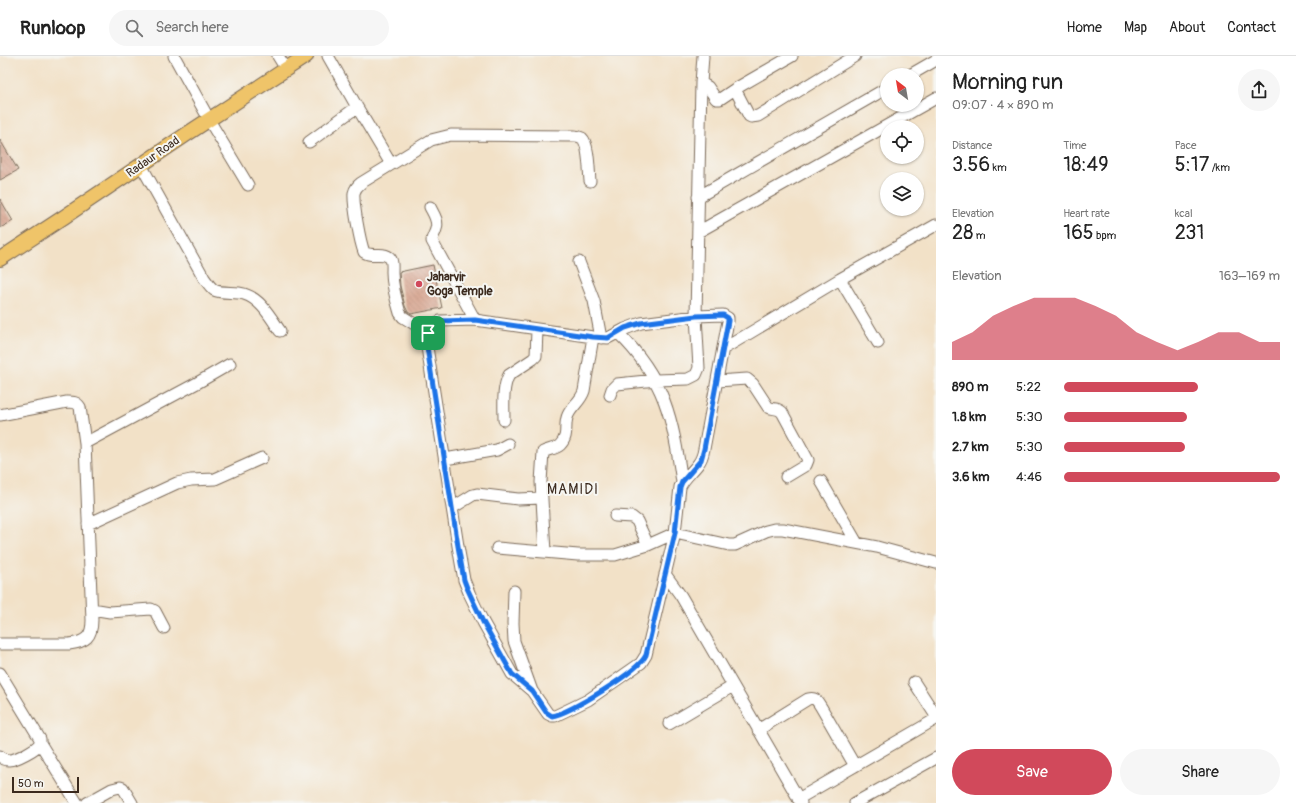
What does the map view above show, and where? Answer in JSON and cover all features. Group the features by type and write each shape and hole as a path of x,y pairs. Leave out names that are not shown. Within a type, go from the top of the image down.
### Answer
{"main road":[{"name":"Radaur Road","path":"0,248 207,116 306,56"},
{"name":"Radaur Road","path":"0,259 141,165 285,58"}],"street":[{"path":"174,56 207,116 248,185"},
{"path":"328,56 391,164"},
{"path":"610,395 612,389 617,384 656,380 688,380 696,375 699,368 696,316 702,56"},
{"path":"701,84 708,87 716,100 720,99 792,56"},
{"path":"735,89 749,116 758,116 855,56"},
{"path":"922,68 936,60"},
{"path":"698,197 880,92"},
{"path":"698,232 936,98"},
{"path":"309,142 357,107"},
{"path":"428,333 403,317 400,313 392,276 392,260 390,257 384,255 367,254 363,249 354,191 361,183 430,140 451,135 575,136 582,138 586,148 590,181"},
{"path":"141,165 204,278 213,290 238,292 250,296 267,312 280,331"},
{"path":"430,207 437,225 432,241 475,320"},
{"path":"723,349 840,279 936,225"},
{"path":"545,552 541,482 543,452 560,444 567,433 566,420 568,415 582,398 597,338 594,301 579,262"},
{"path":"840,279 878,343"},
{"path":"532,691 512,674 483,622 464,580 427,347 428,333 431,327 440,321 475,320 537,330 597,338 608,338 625,328 641,323 696,316 723,315 728,318 701,460 682,482"},
{"path":"504,420 507,379 536,356 537,330"},
{"path":"514,591 514,641 532,691 546,712 552,716 555,716 588,700 641,663 646,655 675,533 678,496 682,482 676,440 663,396 656,380 645,364 628,342 618,333"},
{"path":"85,443 198,383 230,364"},
{"path":"717,381 747,379 753,384 768,407 777,408 782,412 808,460 806,465 786,477"},
{"path":"0,415 67,402 73,402 78,404 80,407 85,443 92,609 92,628 85,640 79,643 0,644"},
{"path":"445,459 497,450 508,444"},
{"path":"88,524 177,483 191,480 215,479 262,458"},
{"path":"821,481 857,543"},
{"path":"452,508 477,494 518,499 542,498"},
{"path":"616,516 634,518 637,521 648,545"},
{"path":"497,548 578,555 616,555 648,545 675,533 734,545 774,529 783,529 857,543 936,563"},
{"path":"665,574 681,596 799,801 936,717 914,682"},
{"path":"92,609 110,612 151,609 155,611 164,628"},
{"path":"0,673 40,739 40,743 77,803"},
{"path":"669,724 733,686"},
{"path":"758,730 808,698 816,699 855,766"},
{"path":"0,756 3,759 11,760 35,749 40,743"},
{"path":"855,803 936,758"},
{"path":"87,803 112,789 120,787 123,788 132,803"}],"building":[{"path":"0,140 18,170 0,180"},
{"path":"0,199 13,221 0,228"},
{"path":"433,265 442,308 411,314 405,306 400,286 399,272"}],"place":[{"name":"Jaharvir Goga Temple","path":"419,284"}],"district":[{"name":"MAMIDI","path":"573,489"}],"route":[{"path":"723,315 728,318 704,449 698,465 682,482 680,487 675,533 646,655 641,663 613,684 588,700 555,716 548,714 532,691 512,674 483,622 464,580 433,392 427,347 428,333 431,327 440,321 475,320 552,332 608,338 625,328 641,323 696,316 723,315"}]}
